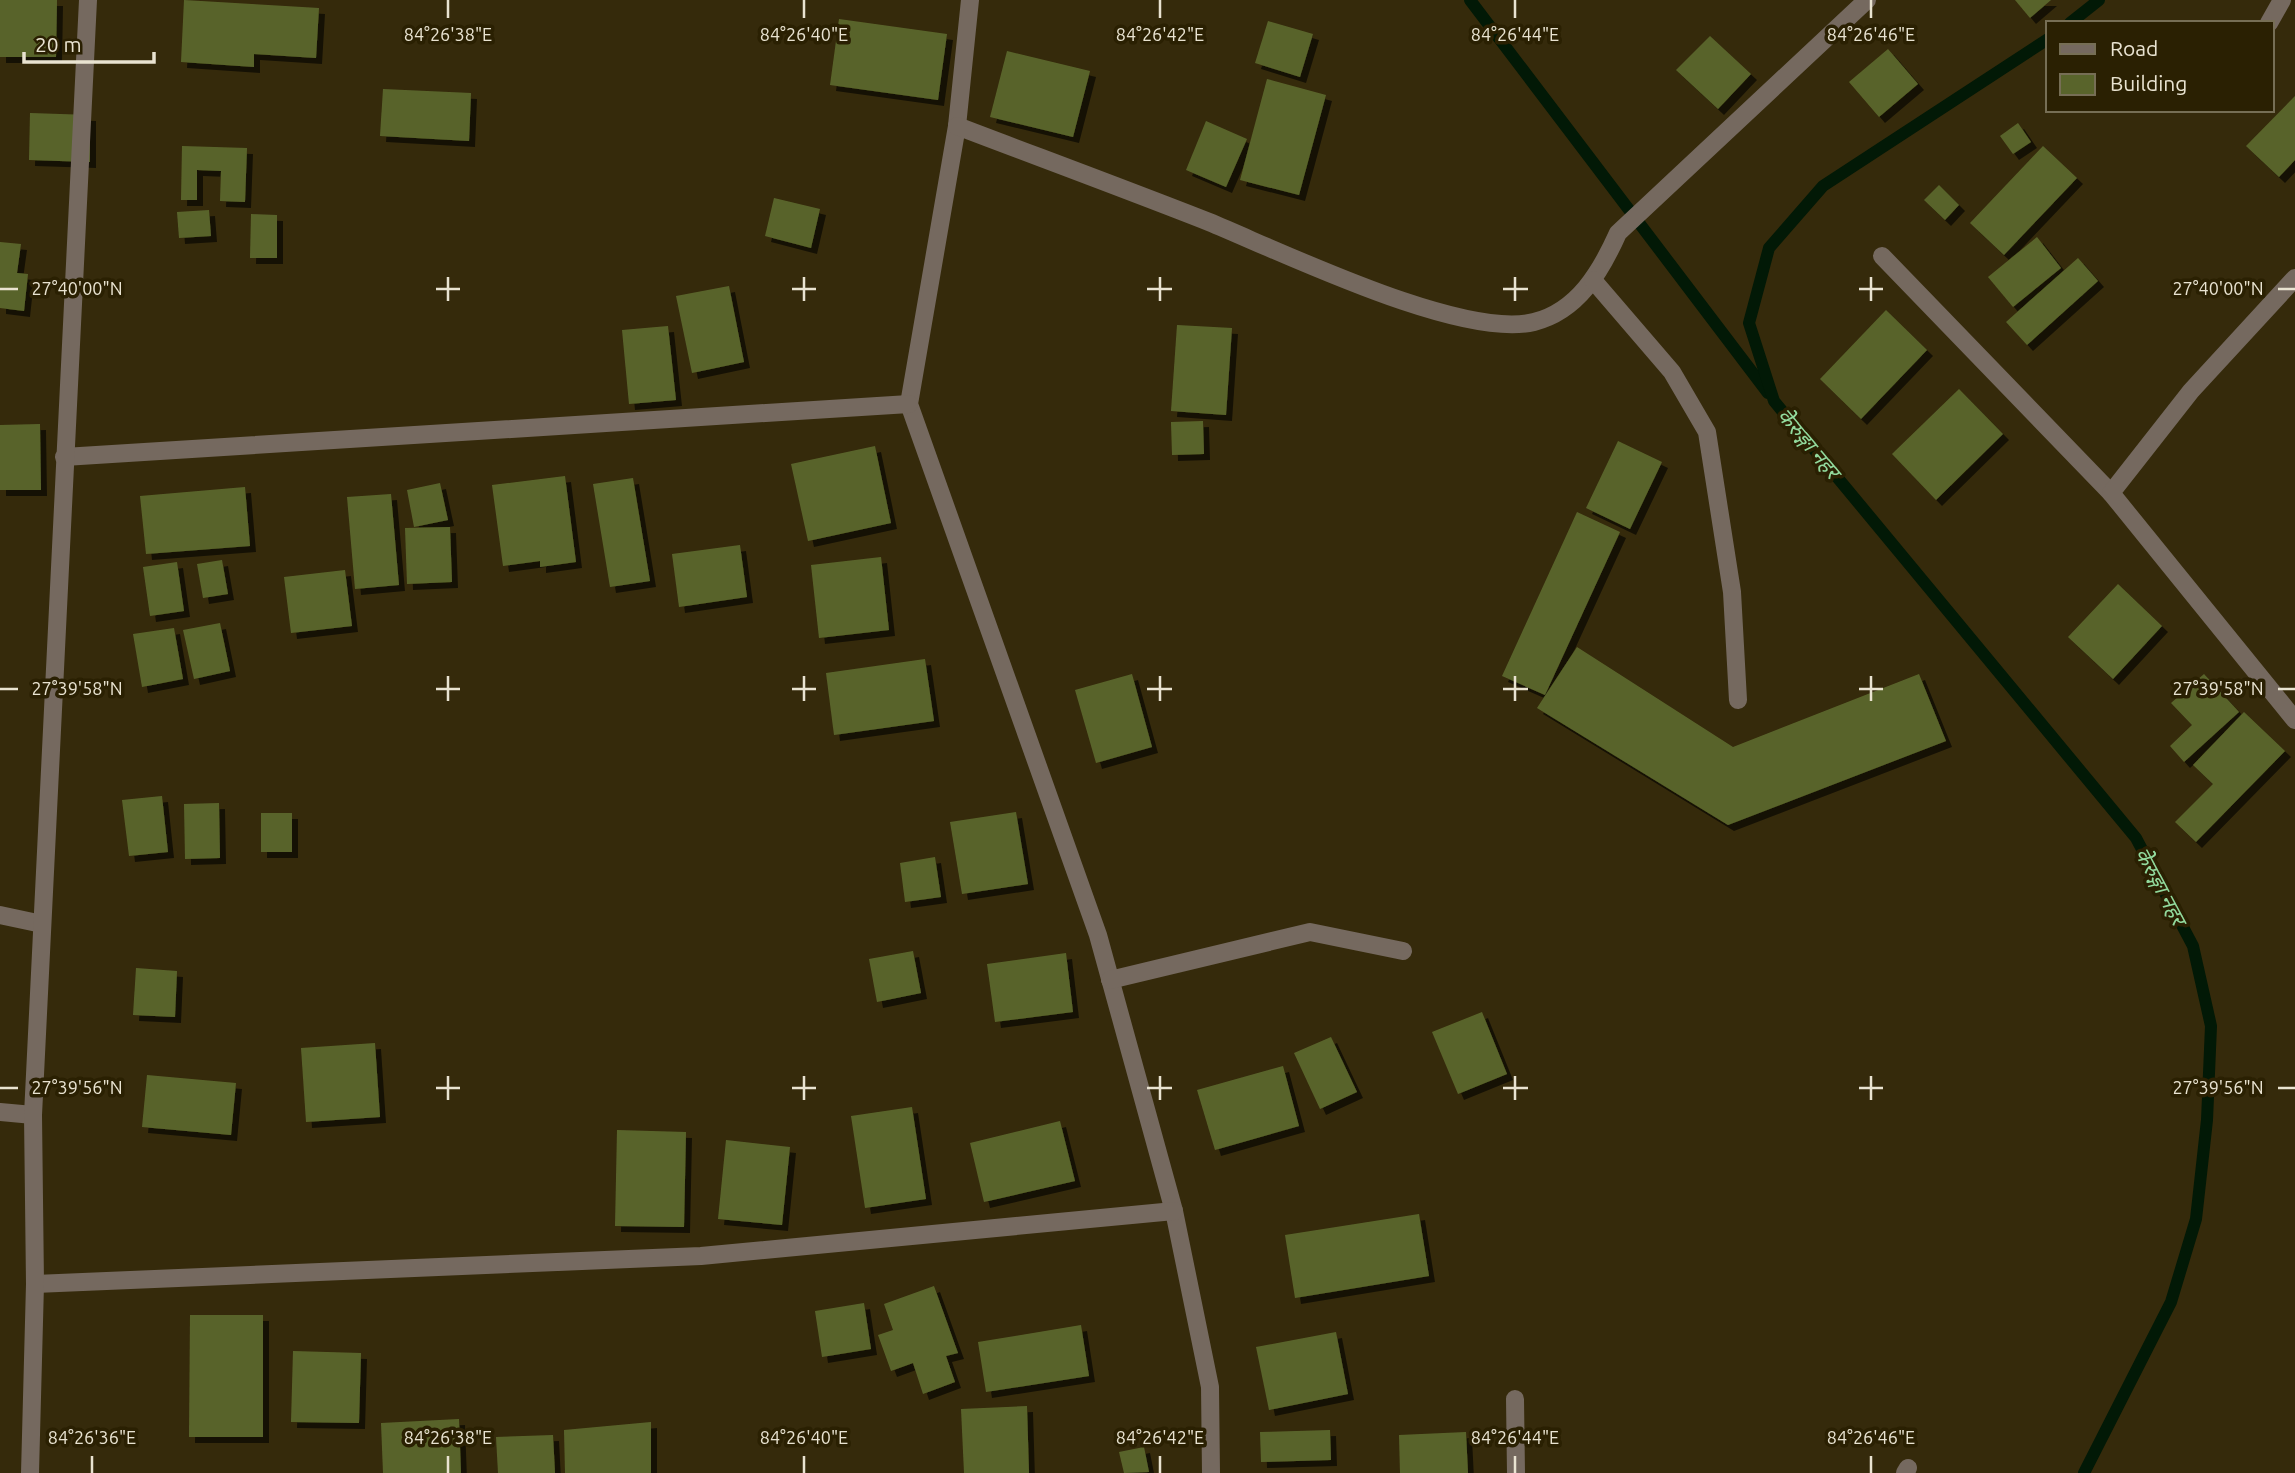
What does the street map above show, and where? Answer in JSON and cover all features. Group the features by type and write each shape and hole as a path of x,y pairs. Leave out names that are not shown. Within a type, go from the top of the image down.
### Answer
{"street":[{"path":"30,1473 35,1283 33,1115 88,0"},
{"path":"970,0 957,126 909,404 1098,935 1174,1211 1210,1387 1211,1473"},
{"path":"957,126 1406,302 1495,326 1535,322 1568,307 1593,280 1618,233 1867,0"},
{"path":"2270,21 2282,0"},
{"path":"1882,257 2111,493 2295,720"},
{"path":"2111,493 2191,391 2295,278"},
{"path":"1593,280 1672,372 1707,432 1731,592 1738,700"},
{"path":"64,457 909,404"},
{"path":"0,915 42,924"},
{"path":"1110,980 1310,932 1403,951"},
{"path":"0,1112 33,1115"},
{"path":"35,1283 701,1256 1174,1211"},
{"path":"1515,1399 1517,1473"}],"building":[{"path":"0,0 57,0 56,57 0,57"},
{"path":"184,0 319,8 316,58 254,54 254,67 181,62"},
{"path":"2015,0 2051,0 2030,18"},
{"path":"839,19 947,34 938,100 830,85"},
{"path":"1268,21 1313,34 1300,77 1255,63"},
{"path":"1710,36 1751,74 1718,109 1676,70"},
{"path":"1888,49 1918,84 1879,117 1849,82"},
{"path":"1007,51 1090,71 1073,137 990,117"},
{"path":"1267,79 1326,95 1299,195 1240,180"},
{"path":"383,89 471,93 469,141 380,136"},
{"path":"2295,96 2295,160 2279,177 2246,146"},
{"path":"30,113 90,115 90,162 29,160"},
{"path":"1206,121 1247,139 1226,187 1186,170"},
{"path":"2018,123 2031,142 2013,154 2000,136"},
{"path":"182,146 247,148 245,202 220,201 221,171 197,170 197,200 181,200"},
{"path":"2043,146 2077,178 2004,255 1970,223"},
{"path":"1939,185 1959,205 1945,220 1924,200"},
{"path":"774,198 820,209 811,248 765,236"},
{"path":"209,210 211,236 179,238 177,212"},
{"path":"251,214 277,215 277,258 250,258"},
{"path":"2037,237 2061,268 2013,307 1988,277"},
{"path":"0,242 21,244 17,273 28,274 24,311 0,308"},
{"path":"2078,258 2098,281 2027,345 2006,322"},
{"path":"729,286 744,362 692,373 676,296"},
{"path":"1886,310 1927,350 1861,419 1820,379"},
{"path":"1177,325 1232,328 1226,415 1171,411"},
{"path":"668,326 676,400 629,404 622,330"},
{"path":"1959,389 2003,434 1936,500 1892,454"},
{"path":"1203,421 1204,454 1172,455 1171,422"},
{"path":"40,424 41,490 0,490 0,425"},
{"path":"1618,441 1662,462 1630,529 1586,508"},
{"path":"875,446 891,523 808,541 791,464"},
{"path":"565,476 576,562 540,567 540,561 503,566 492,485"},
{"path":"633,478 650,581 610,587 593,484"},
{"path":"440,483 448,520 414,527 407,490"},
{"path":"245,487 250,546 146,554 140,496"},
{"path":"391,494 399,585 355,589 347,497"},
{"path":"1577,512 1620,532 1545,695 1502,676"},
{"path":"450,527 452,582 407,584 405,528"},
{"path":"740,545 747,597 679,607 672,554"},
{"path":"881,557 889,630 819,638 811,565"},
{"path":"222,560 228,594 203,598 197,564"},
{"path":"177,562 184,611 150,616 143,567"},
{"path":"345,570 352,626 291,633 284,577"},
{"path":"2118,584 2162,626 2113,679 2068,637"},
{"path":"220,623 230,671 194,679 183,630"},
{"path":"174,628 183,679 142,687 133,634"},
{"path":"1577,647 1733,747 1919,674 1946,741 1728,825 1537,708"},
{"path":"925,659 934,721 834,735 826,673"},
{"path":"1132,674 1152,747 1096,763 1075,690"},
{"path":"2204,674 2239,712 2184,762 2170,746 2192,725 2171,703"},
{"path":"2244,712 2285,751 2196,842 2175,822 2213,784 2193,765"},
{"path":"162,796 168,852 129,856 122,800"},
{"path":"219,803 220,858 185,859 184,804"},
{"path":"1016,812 1028,884 962,894 950,822"},
{"path":"261,813 292,813 292,852 261,852"},
{"path":"935,857 941,897 905,902 900,863"},
{"path":"913,951 921,993 877,1002 869,959"},
{"path":"1066,953 1073,1012 995,1022 987,964"},
{"path":"136,968 177,971 175,1017 133,1015"},
{"path":"1482,1012 1507,1074 1458,1094 1432,1032"},
{"path":"1331,1037 1357,1092 1320,1109 1294,1053"},
{"path":"375,1043 380,1117 306,1122 301,1048"},
{"path":"1283,1066 1299,1126 1215,1150 1197,1090"},
{"path":"147,1075 236,1083 231,1135 142,1127"},
{"path":"912,1107 926,1199 865,1208 851,1116"},
{"path":"1060,1121 1075,1181 984,1202 970,1143"},
{"path":"617,1130 686,1132 684,1227 615,1226"},
{"path":"726,1140 790,1147 782,1225 718,1219"},
{"path":"1419,1214 1429,1276 1295,1298 1285,1235"},
{"path":"934,1286 958,1353 946,1356 955,1382 923,1394 913,1363 891,1371 878,1335 893,1330 884,1304"},
{"path":"864,1303 871,1349 822,1357 815,1311"},
{"path":"190,1315 263,1315 263,1437 189,1437"},
{"path":"1081,1325 1089,1376 986,1392 978,1342"},
{"path":"1336,1332 1348,1394 1269,1410 1256,1347"},
{"path":"293,1351 361,1353 359,1423 291,1422"},
{"path":"1027,1406 1029,1473 964,1473 961,1409"},
{"path":"459,1419 461,1473 383,1473 381,1423"},
{"path":"651,1422 651,1473 565,1473 564,1430"},
{"path":"1330,1430 1331,1460 1261,1462 1260,1432"},
{"path":"1466,1432 1468,1473 1400,1473 1399,1435"},
{"path":"553,1435 555,1473 498,1473 496,1437"},
{"path":"1144,1447 1149,1472 1124,1473 1119,1452"}],"waterway":[{"name":"केेरुङ्गा नहर","path":"1470,0 1768,393"},
{"name":"केेरुङ्गा नहर","path":"2073,21 2099,0"},
{"name":"केेरुङ्गा नहर","path":"2046,40 1823,186 1769,248 1749,323 1774,401 2136,838 2193,946 2211,1026 2207,1120 2196,1219 2171,1302 2084,1473"}]}
